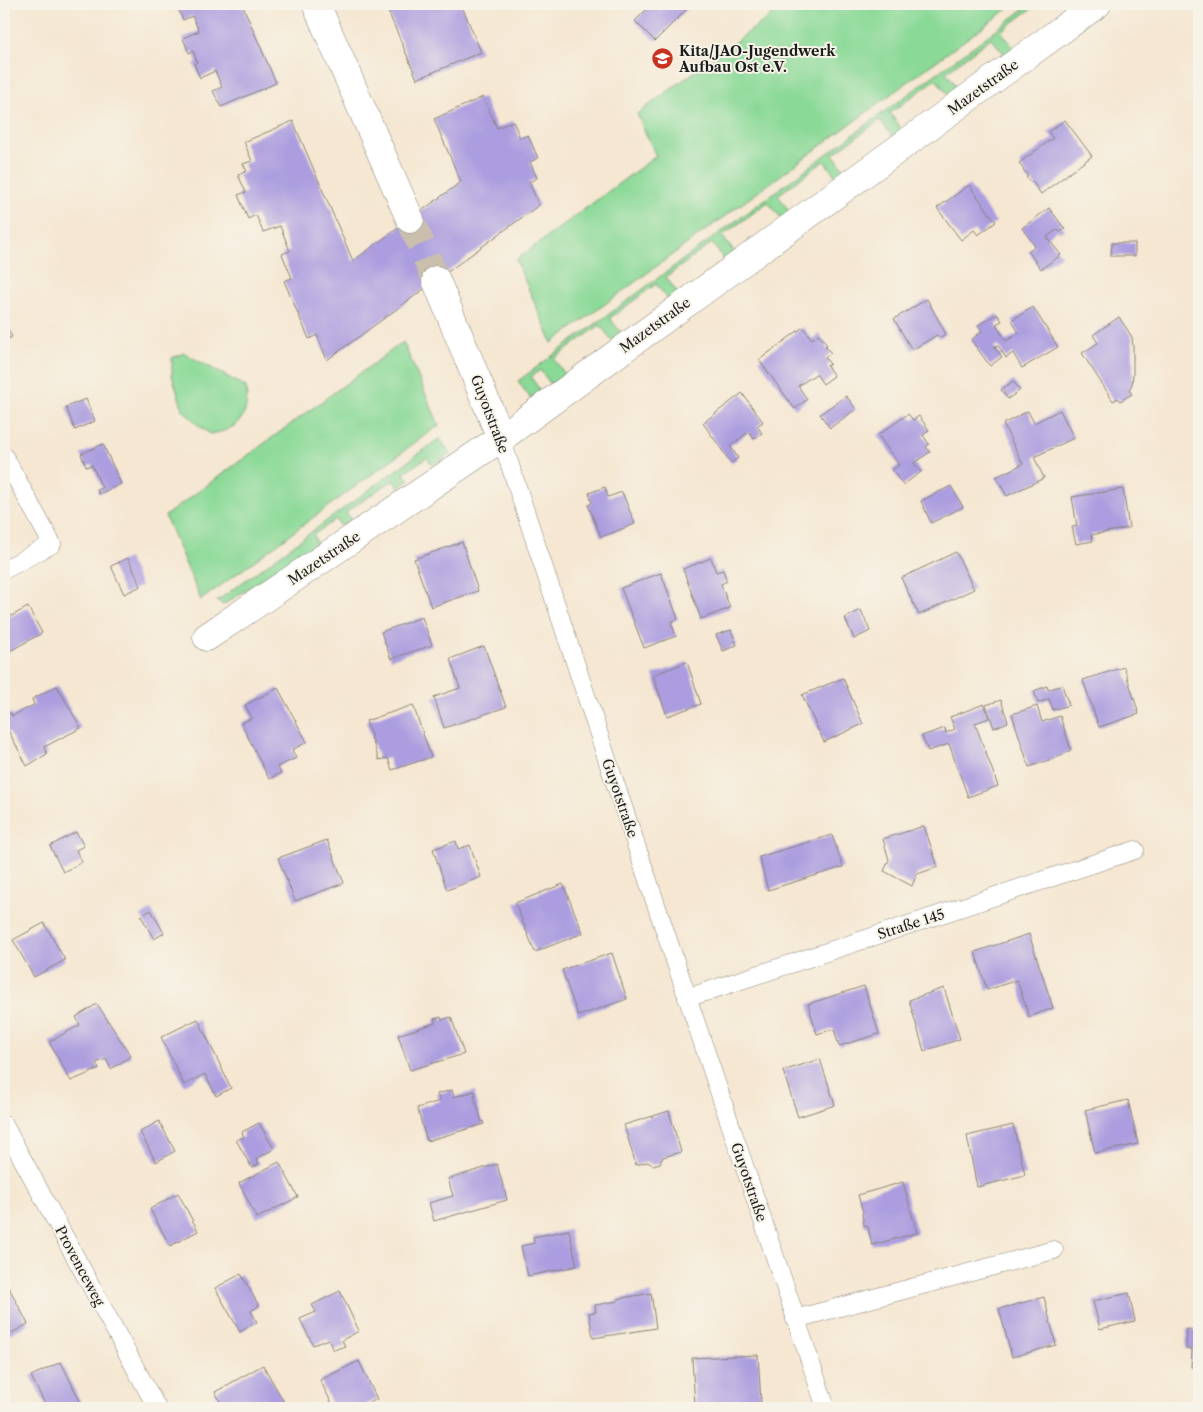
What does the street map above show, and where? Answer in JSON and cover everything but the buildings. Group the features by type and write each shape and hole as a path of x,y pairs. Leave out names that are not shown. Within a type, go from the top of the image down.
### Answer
{"street":[{"path":"316,4 410,219"},
{"name":"Mazetstraße","path":"207,637 501,438 1097,4"},
{"name":"Guyotstraße","path":"436,280 501,438"}],"lane":[{"name":"Guyotstraße","path":"501,438 687,998 826,1408"},
{"path":"4,456 52,544 4,570"},
{"name":"Straße 145","path":"687,998 1135,850"},
{"name":"Provenceweg","path":"4,1124 156,1408"},
{"path":"795,1319 1054,1250"}],"green space":[{"path":"787,4 1014,4 552,343 516,260 656,156 637,114"},
{"path":"1031,4 1038,4 1001,31 1014,48 1005,55 991,38 946,72 958,89 949,96 936,79 890,113 902,130 893,137 880,120 833,154 846,172 837,178 824,161 778,195 790,213 782,219 768,202 722,236 735,253 725,261 712,243 666,277 679,295 670,302 656,284 610,318 623,336 614,343 600,325 554,359 567,377 553,387 540,370 531,377 543,395 533,402 518,381"},
{"path":"403,342 439,425 201,600 165,516"},
{"path":"184,353 246,387 247,397 244,414 235,425 220,432 210,434 183,410 172,375 172,358"},
{"path":"440,438 450,454 432,465 427,457 404,473 409,481 398,487 393,480 346,512 351,519 341,527 336,519 313,535 317,543 223,605 217,601"}],"tunnel":[{"path":"410,219 436,280"}],"place":[{"name":"Kita/JAO-Jugendwerk Aufbau Ost e.V.","path":"663,59"}]}
